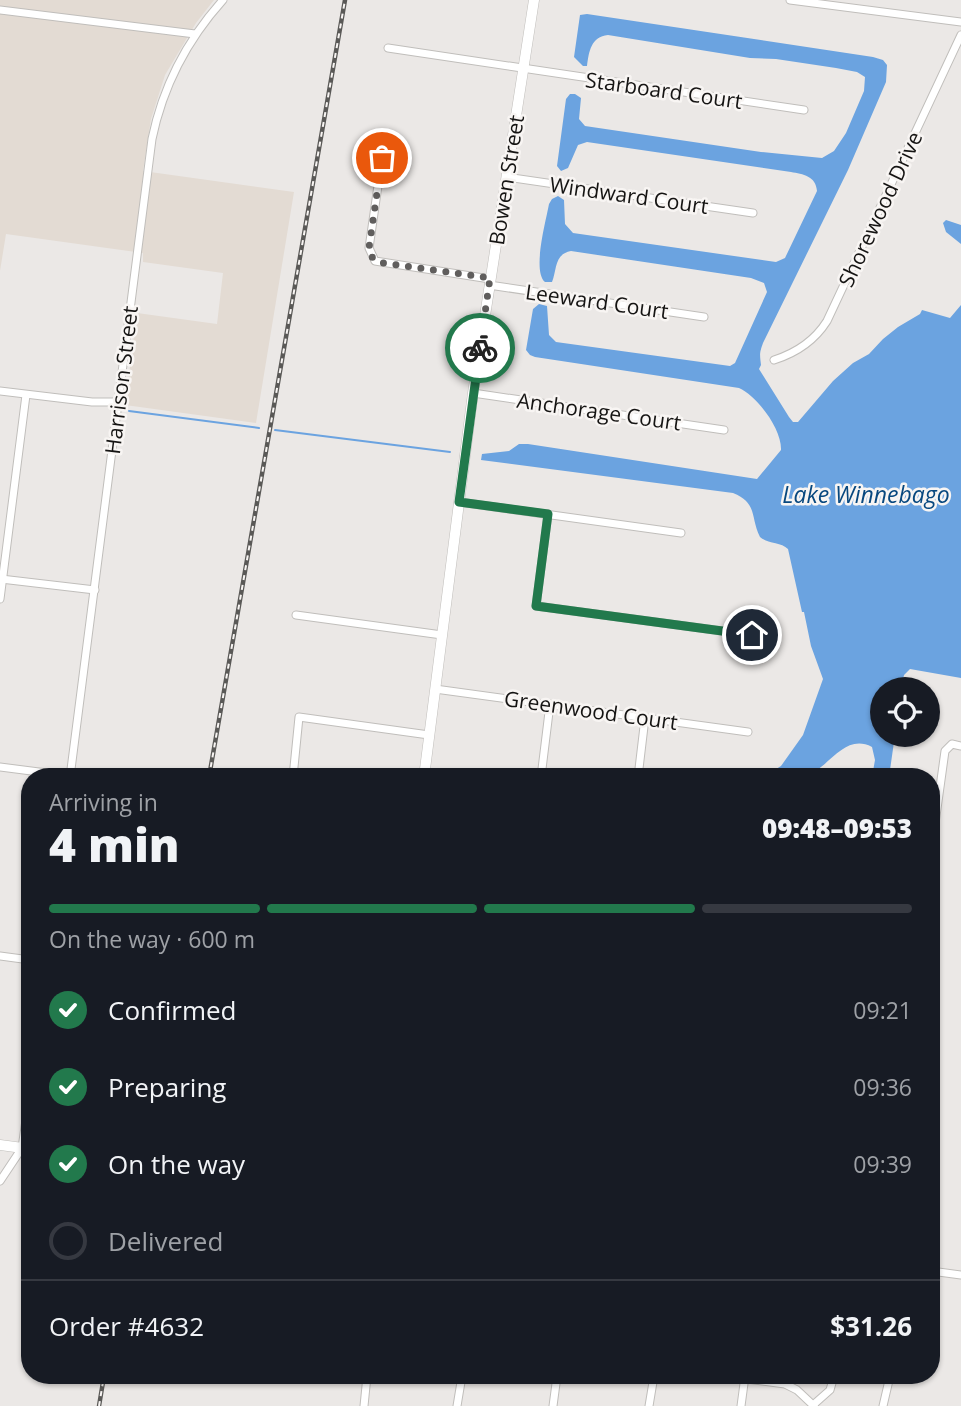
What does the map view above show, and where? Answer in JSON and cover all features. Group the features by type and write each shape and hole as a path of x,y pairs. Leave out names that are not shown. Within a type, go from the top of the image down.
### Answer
{"main road":[{"name":"Bowen Street","path":"425,768 473,393 534,0"},
{"path":"0,1145 21,1147"}],"street":[{"name":"Harrison Street","path":"71,768 154,131 169,83 195,34 223,0"},
{"path":"790,0 961,22"},
{"path":"0,10 195,34"},
{"name":"Shorewood Drive","path":"774,360 809,342 827,321 961,35"},
{"name":"Starboard Court","path":"388,48 804,110"},
{"name":"Leeward Court","path":"382,158 369,248 372,257 383,263 704,317"},
{"name":"Windward Court","path":"506,177 753,213"},
{"path":"0,391 92,402 119,402"},
{"name":"Anchorage Court","path":"473,393 724,430"},
{"path":"0,599 26,395"},
{"path":"459,502 681,533"},
{"path":"548,514 536,606 752,635"},
{"path":"1,579 95,590"},
{"path":"296,615 442,635"},
{"name":"Greenwood Court","path":"435,688 748,732"},
{"path":"542,768 550,704"},
{"path":"294,768 299,718 429,735"},
{"path":"639,768 645,718"},
{"path":"940,787 945,751 949,745 961,746"},
{"path":"0,767 21,770"},
{"path":"0,956 21,959"},
{"path":"0,1181 21,1154"},
{"path":"940,1272 961,1275"},
{"path":"364,1406 366,1384"},
{"path":"457,1406 460,1384"},
{"path":"553,1406 556,1384"},
{"path":"649,1406 653,1384"},
{"path":"741,1406 744,1384"},
{"path":"784,1384 789,1385 813,1406 830,1390 832,1384"},
{"path":"883,1406 888,1384"}],"shaded area":[{"path":"0,0 214,0 196,23 165,75 151,119 143,171 294,192 256,423 125,405 137,313 217,324 223,273 143,262 143,253 6,234 0,271"}],"water":[{"name":"Lake Winnebago","path":"587,14 873,57 883,60 887,65 886,82 848,170 763,343 759,369 789,417 793,422 798,422 833,381 853,363 869,354 898,327 920,314 922,310 950,318 961,305 961,678 910,669 904,677 870,677 870,746 862,744 844,748 820,768 778,768 803,735 823,679 811,646 788,549 760,537 746,501 733,493 481,460 482,454 509,451 519,444 528,444 757,479 781,450 780,442 767,414 753,398 739,388 535,357 526,350 533,309 539,304 547,306 549,335 556,342 730,366 735,363 767,292 764,283 751,278 571,251 559,259 552,282 545,282 540,268 543,233 549,204 558,196 564,200 565,224 573,233 776,262 785,258 817,191 814,182 796,173 587,142 578,145 568,168 561,171 557,166 566,99 570,94 581,98 579,119 585,126 761,152 822,158 834,151 846,133 864,91 865,77 857,72 836,68 750,58 608,35 594,42 587,66 583,66 574,57 580,15"},
{"path":"946,220 961,225 961,244 946,232 943,223"},
{"name":"Lake Winnebago","path":"872,747 893,747 890,768 874,768"}],"waterway":[{"path":"129,411 259,428"},
{"path":"275,430 450,452"}],"railway":[{"path":"211,768 345,0"},
{"path":"99,1406 103,1384"}],"way so far":[{"path":"382,158 369,248 372,257 383,263 490,278 480,348"}],"route":[{"path":"480,348 459,502 548,514 536,606 752,635"}]}
